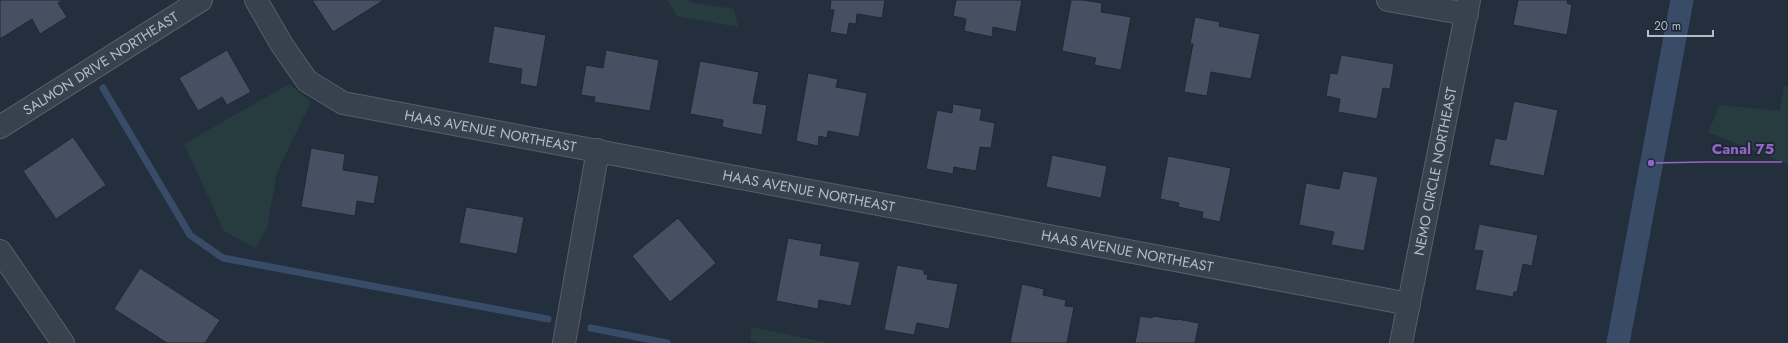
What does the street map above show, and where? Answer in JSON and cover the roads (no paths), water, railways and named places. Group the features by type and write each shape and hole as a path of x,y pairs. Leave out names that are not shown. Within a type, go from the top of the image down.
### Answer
{"street":[{"name":"SALMON DRIVE NORTHEAST","path":"0,127 201,0"},
{"name":"HAAS AVENUE NORTHEAST","path":"256,0 282,45 307,81 343,103 1409,304"},
{"path":"1388,0 1468,7"},
{"name":"NEMO CIRCLE NORTHEAST","path":"1401,343 1468,7"},
{"path":"564,343 598,150"},
{"path":"0,251 63,343"}],"waterway":[{"path":"1618,343 1682,0"},
{"path":"103,88 190,235 223,258 548,319"},
{"path":"591,328 667,343"}],"place":[{"name":"Canal 75","path":"1651,163"}]}
